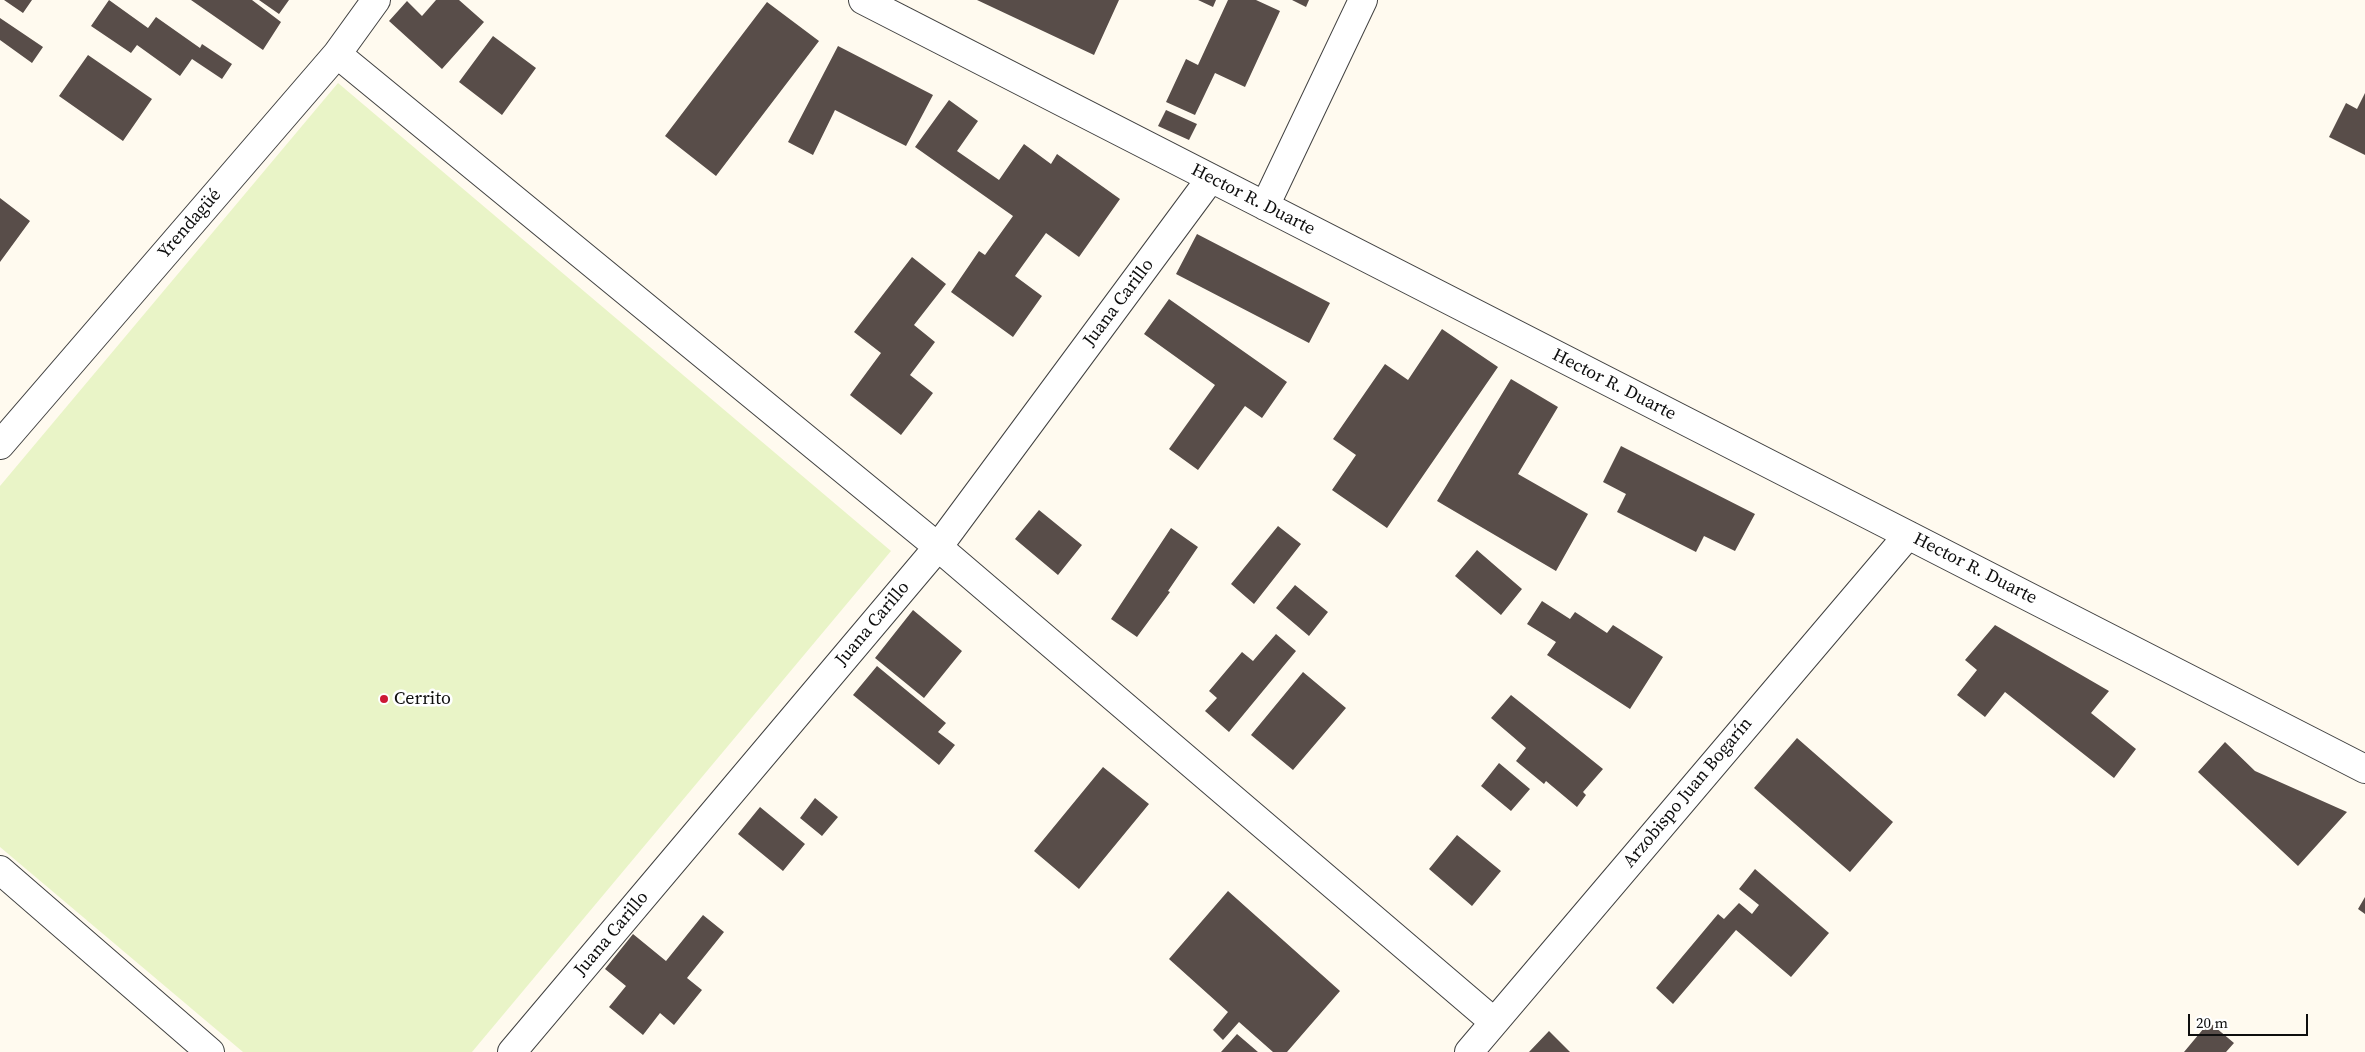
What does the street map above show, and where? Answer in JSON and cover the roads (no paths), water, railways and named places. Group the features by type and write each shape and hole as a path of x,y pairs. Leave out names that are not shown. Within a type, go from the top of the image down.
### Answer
{"street":[{"name":"Yrendagüé","path":"0,445 337,54 376,0"},
{"path":"1265,206 1363,0"},
{"name":"Hector R. Duarte","path":"870,2 2365,769"},
{"path":"337,54 938,547 1494,1022"},
{"name":"Juana Carillo","path":"512,1052 938,547 1211,178"},
{"name":"Arzobispo Juan Bogarín","path":"1469,1052 1908,535"},
{"path":"0,870 210,1052"}],"place":[{"name":"Cerrito","path":"384,699"}]}
